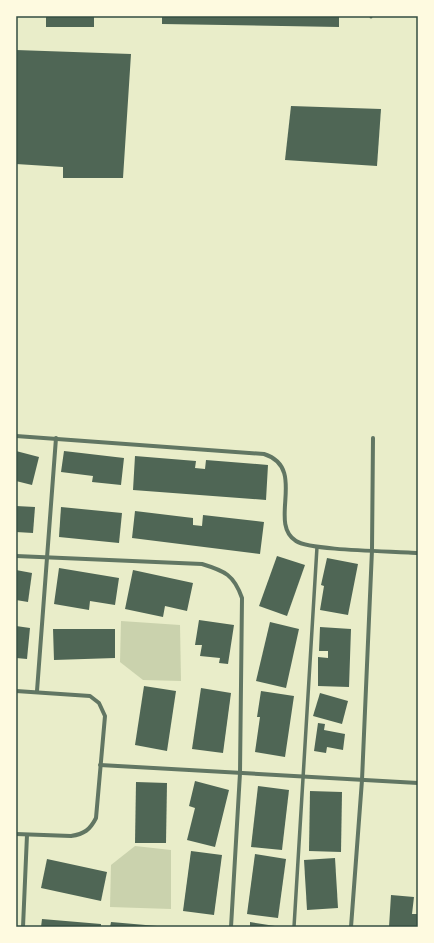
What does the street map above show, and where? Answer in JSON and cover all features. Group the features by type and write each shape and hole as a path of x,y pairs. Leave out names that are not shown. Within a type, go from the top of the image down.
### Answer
{"street":[{"path":"16,436 264,454 272,457 281,464 284,470 286,522 289,534 301,544 317,547 418,553"},
{"path":"37,691 56,438"},
{"path":"352,927 362,780 372,550 373,438"},
{"path":"294,927 317,547"},
{"path":"16,556 202,564 220,570 231,577 238,586 242,598 240,773 232,927"},
{"path":"16,691 37,691 90,696 99,703 105,716 96,818 90,828 80,835 71,836 16,834"},
{"path":"100,765 418,783"},
{"path":"23,927 27,835"}],"green space":[{"path":"121,621 180,625 181,681 143,680 120,662"},
{"path":"135,846 171,850 171,909 110,907 111,865"}],"building":[{"path":"46,16 94,16 94,27 46,27"},
{"path":"162,16 339,16 339,27 162,24"},
{"path":"16,50 131,54 123,178 63,178 63,167 16,164"},
{"path":"291,106 381,109 377,166 285,160"},
{"path":"16,451 39,457 32,485 16,481"},
{"path":"64,451 124,458 121,485 92,482 93,476 61,472"},
{"path":"135,456 196,461 195,468 205,469 206,460 268,465 266,500 133,490"},
{"path":"16,506 35,507 33,533 16,532"},
{"path":"61,507 122,513 119,543 59,537"},
{"path":"135,511 193,518 193,525 202,526 203,515 264,522 260,554 132,538"},
{"path":"277,556 305,565 287,616 259,606"},
{"path":"327,558 358,564 348,615 320,610 324,586 321,585"},
{"path":"59,568 119,578 115,605 90,601 89,610 54,604"},
{"path":"16,570 32,573 28,602 16,600"},
{"path":"133,570 193,583 187,611 165,606 163,617 125,609"},
{"path":"199,620 234,625 228,664 219,663 220,658 200,656 202,645 195,645"},
{"path":"270,622 299,629 286,688 256,681"},
{"path":"16,626 30,628 27,659 16,658"},
{"path":"320,627 351,629 349,687 318,686 318,657 328,658 328,651 319,651"},
{"path":"53,629 115,629 115,658 54,660"},
{"path":"144,686 176,691 167,751 135,745"},
{"path":"201,688 231,693 223,753 192,749"},
{"path":"261,691 294,696 285,757 255,752 260,717 257,717"},
{"path":"320,693 348,701 342,724 313,716"},
{"path":"318,723 325,724 324,730 345,734 343,750 327,747 326,753 314,751"},
{"path":"195,781 229,790 215,847 187,840 195,808 189,806"},
{"path":"136,782 167,783 166,843 135,843"},
{"path":"258,786 289,790 282,850 251,847"},
{"path":"310,791 342,792 341,852 309,851"},
{"path":"191,851 222,855 214,915 183,911"},
{"path":"255,854 286,859 278,918 247,914"},
{"path":"335,858 338,908 307,910 304,860"},
{"path":"47,859 107,872 101,901 41,888"},
{"path":"391,895 414,897 412,914 418,914 418,927 389,927"},
{"path":"42,919 101,924 101,927 41,927"},
{"path":"111,922 157,926 157,927 110,927"},
{"path":"250,922 275,926 275,927 250,927"}]}
